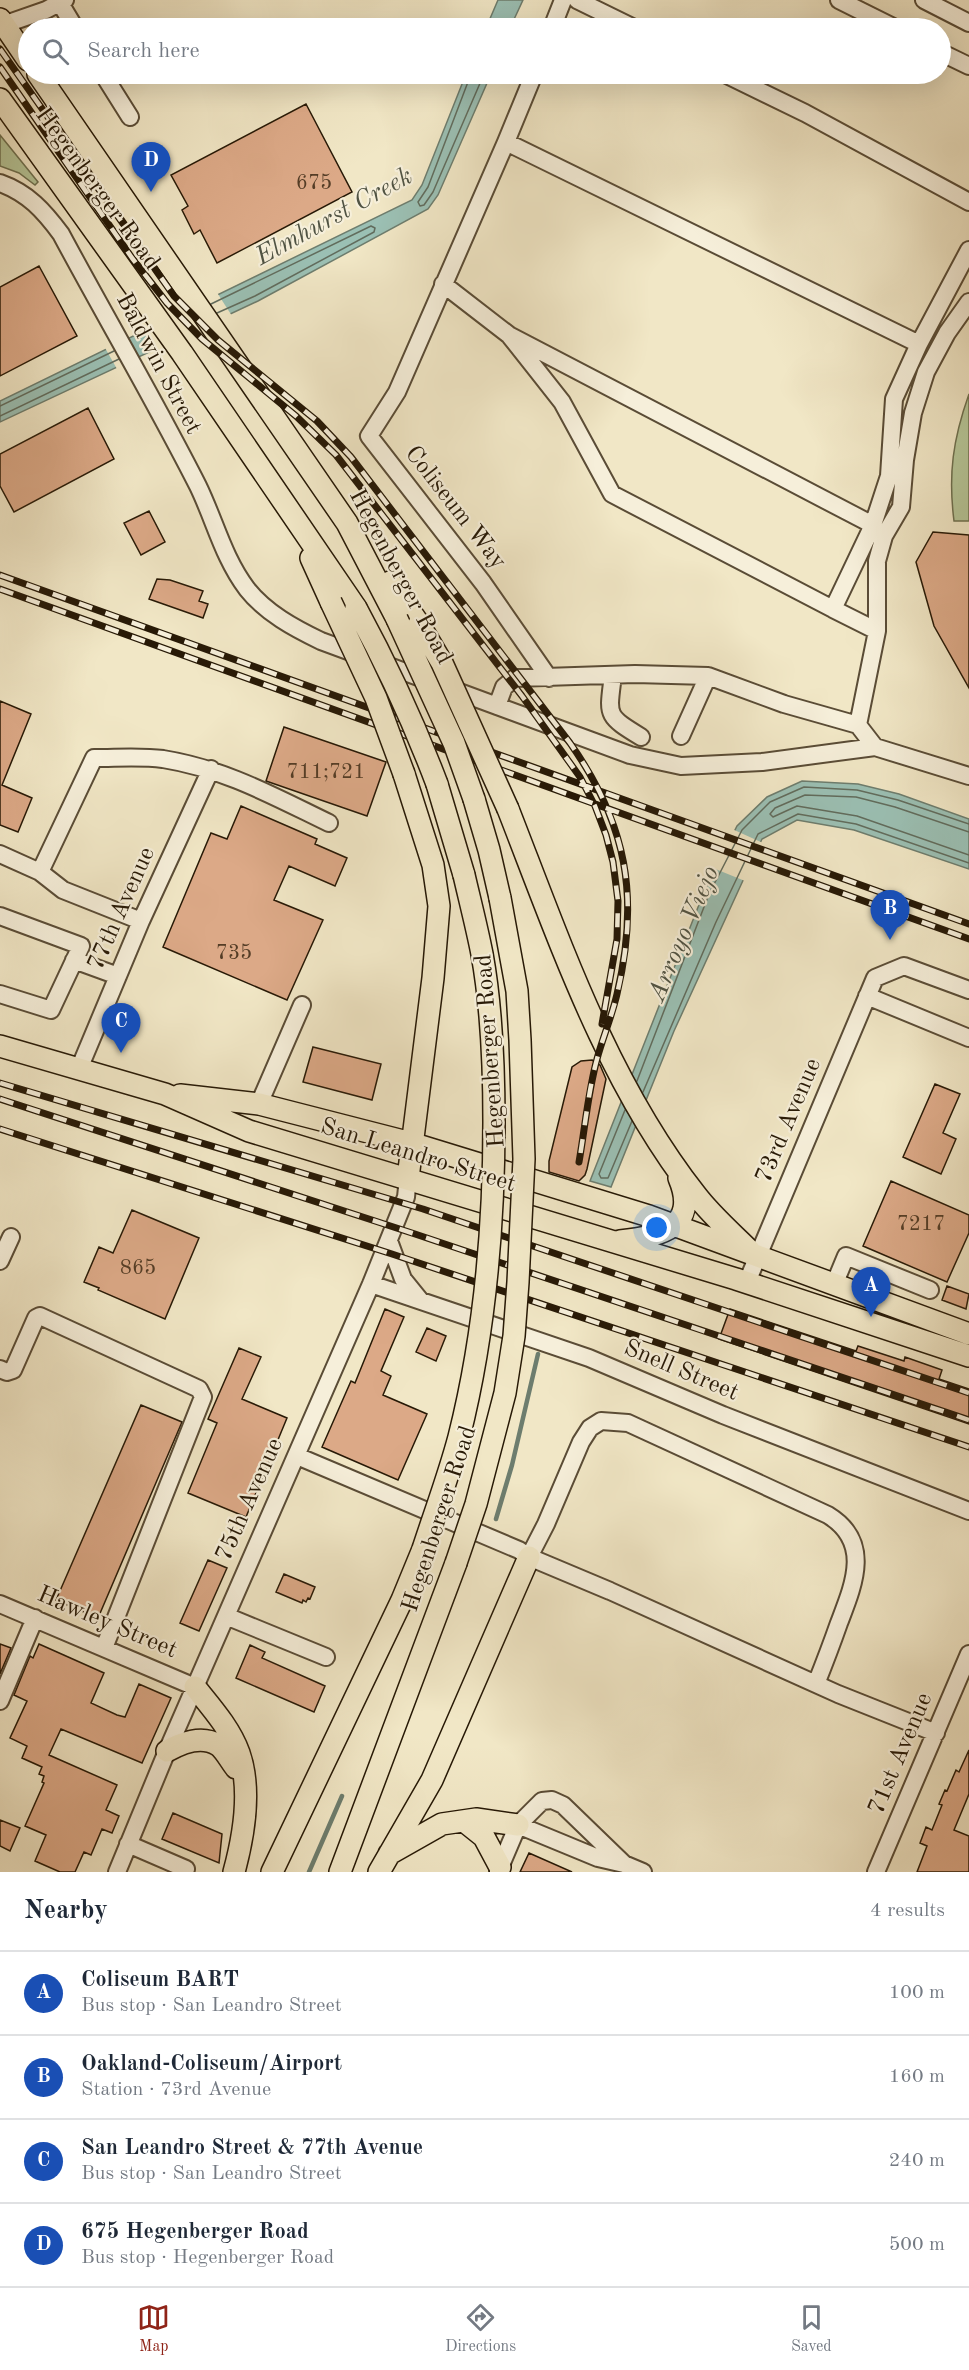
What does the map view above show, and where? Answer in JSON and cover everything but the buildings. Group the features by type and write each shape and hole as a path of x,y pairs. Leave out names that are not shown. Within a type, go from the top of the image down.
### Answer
{"main road":[{"path":"1,25 18,47"},
{"name":"Hegenberger Road","path":"45,84 347,523 397,619 444,721 474,800 500,898 517,991 524,1159 514,1336 505,1393 485,1470 456,1563 340,1872"},
{"name":"Hegenberger Road","path":"0,99 158,318 356,608 394,680 419,735 437,784 464,875 482,954 492,1043 494,1158 486,1282 471,1382 458,1437 423,1549 402,1600 272,1872"},
{"name":"75th Avenue","path":"290,511 376,698 404,774 433,865 439,906 433,978 408,1178"},
{"path":"347,523 419,624 442,663 508,809 594,1024 644,1120 671,1161 706,1207 757,1257"},
{"name":"San Leandro Street","path":"0,1046 165,1094 249,1131 747,1282 969,1356"},
{"name":"San Leandro Street","path":"165,1094 259,1104 411,1143 674,1226 969,1334"},
{"path":"614,1242 667,1232 674,1226 684,1211 686,1201 671,1161"},
{"path":"384,1863 432,1780 529,1557"},
{"path":"195,1687 227,1729 239,1753 245,1781 245,1813 234,1872"},
{"path":"167,1751 179,1744 192,1741 205,1741 219,1745 245,1781"},
{"path":"384,1863 442,1824 476,1819 518,1825"},
{"path":"464,1821 484,1837 499,1870"}],"street":[{"path":"556,18 563,0"},
{"path":"577,0 614,18"},
{"path":"839,0 875,18"},
{"path":"924,0 969,23"},
{"path":"1,25 53,3 66,18"},
{"path":"951,57 969,66"},
{"path":"109,84 130,117"},
{"name":"Coliseum Way","path":"530,84 397,392 369,436 483,583 549,678"},
{"path":"746,84 805,113 969,202"},
{"path":"506,142 919,344"},
{"name":"Baldwin Street","path":"0,183 15,188 30,198 46,213 61,234 199,488 225,554 248,590 275,615 296,629 321,641 630,755 681,766 762,762 875,747"},
{"path":"833,609 873,525 889,476 894,399 919,344 969,250"},
{"path":"443,284 509,335 873,525"},
{"path":"858,725 877,631 877,561 884,536 901,507 905,460 914,413 926,372 946,333 969,302"},
{"path":"509,335 562,402 612,494 877,631"},
{"path":"613,675 610,707 615,720 641,737"},
{"path":"498,706 504,687 515,678 613,675 708,676 784,704 858,725 875,747 969,776"},
{"path":"681,736 708,676"},
{"path":"40,873 94,758 160,759 211,769 329,823"},
{"name":"77th Avenue","path":"80,1069 141,921 211,769"},
{"path":"0,854 40,873 63,890 141,921"},
{"path":"0,916 81,946 51,1010 0,994"},
{"path":"74,960 118,976"},
{"name":"73rd Avenue","path":"747,1282 874,978 904,966 969,990"},
{"path":"867,996 969,1038"},
{"path":"259,1104 302,1005"},
{"name":"75th Avenue","path":"117,1872 167,1751 371,1284 406,1197 408,1178"},
{"path":"0,1259 11,1237"},
{"path":"389,1241 403,1279 422,1302"},
{"path":"834,1285 846,1256 930,1290"},
{"name":"Snell Street","path":"371,1284 589,1358 723,1415 969,1511"},
{"path":"0,1369 7,1372 13,1370 36,1318 40,1316 199,1389 203,1397 104,1648"},
{"path":"529,1557 546,1524 581,1442 590,1428 601,1421 628,1423 841,1522 850,1535 855,1550 855,1577 816,1684"},
{"path":"297,1456 519,1550 529,1557 816,1684 936,1733"},
{"name":"Hawley Street","path":"0,1604 195,1687"},
{"path":"226,1616 326,1657"},
{"path":"0,1701 34,1618"},
{"name":"71st Avenue","path":"876,1872 969,1654"},
{"path":"499,1870 518,1825 542,1801 552,1800 563,1805 624,1864"},
{"path":"518,1825 598,1858 624,1864 643,1872"},
{"path":"128,1844 186,1869 184,1872"}],"green space":[{"path":"0,135 38,182 35,185 19,173 0,166"},
{"path":"969,394 969,521 954,521 953,457 959,426"}],"water":[{"path":"498,0 523,0 515,18 490,18"},
{"path":"462,84 487,84 438,195 428,209 258,301 0,422 0,401 412,200 422,185"},
{"path":"802,781 858,784 899,794 969,819 969,869 854,830 797,820 762,839 674,1031 611,1187 590,1181 704,892 737,826 767,797"}],"pier":[{"path":"216,291 232,316 158,351 142,327"},
{"path":"127,335 140,359 117,369 104,346"},
{"path":"732,829 763,843 745,881 713,868"}],"waterway":[{"name":"Arroyo Viejo","path":"496,1519 512,1465 538,1354"},
{"name":"Arroyo Viejo","path":"309,1872 342,1796"}],"railway":[{"path":"0,49 18,75"},
{"path":"0,67 132,258 167,303 202,339 296,416 336,455 522,696 580,777 595,806 606,835 613,862 618,901 617,939 602,1024"},
{"path":"25,84 174,296 218,340 317,421 351,457 570,743 605,803 624,862 627,925 624,959 617,994 594,1072 579,1162"},
{"path":"0,575 969,924"},
{"path":"0,589 969,939"},
{"path":"0,1083 423,1209 969,1393"},
{"path":"0,1099 415,1234 969,1420"},
{"path":"0,1129 392,1254 969,1447"}],"place":[{"name":"675 Hegenberger Road","path":"151,192"},
{"name":"Oakland-Coliseum/Airport","path":"890,940"},
{"name":"San Leandro Street & 77th Avenue","path":"121,1053"},
{"name":"Coliseum BART","path":"871,1317"}],"water label":[{"name":"Elmhurst Creek","path":"334,217"}]}
